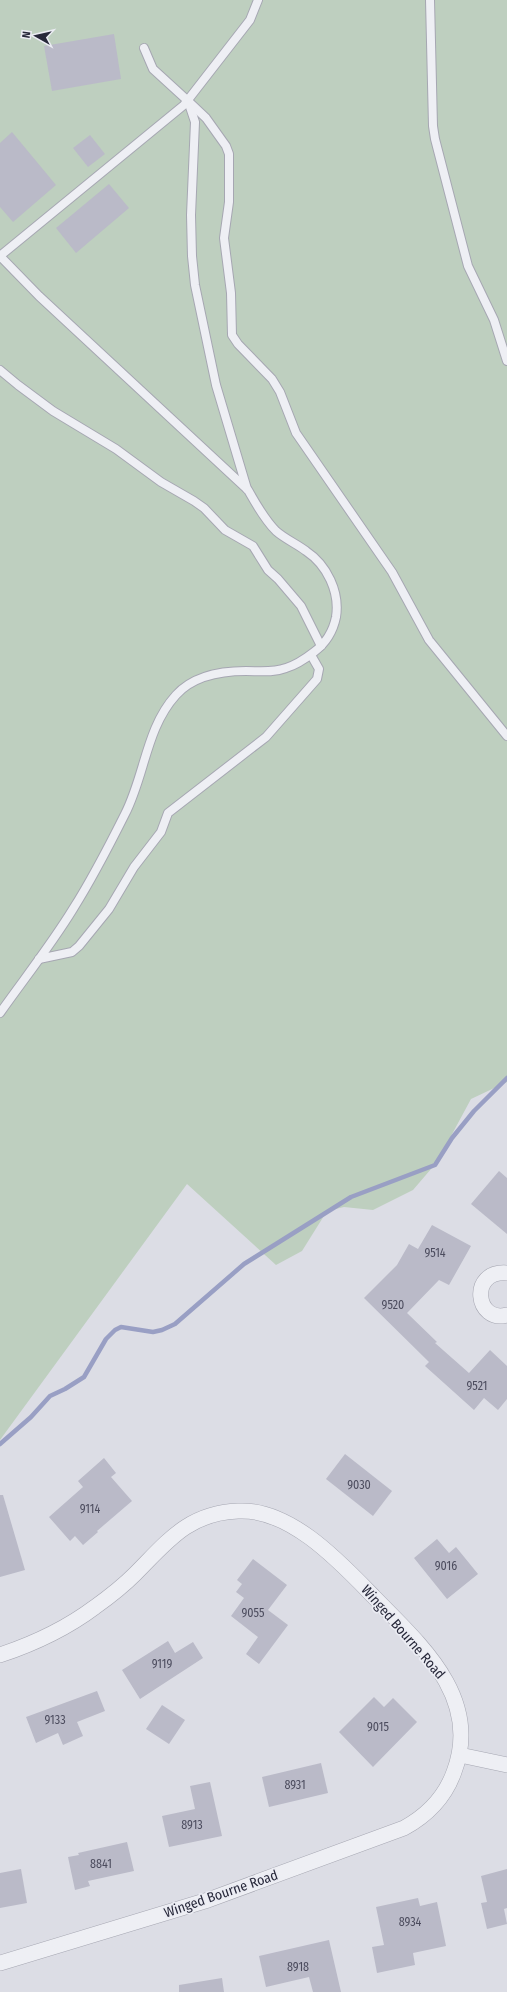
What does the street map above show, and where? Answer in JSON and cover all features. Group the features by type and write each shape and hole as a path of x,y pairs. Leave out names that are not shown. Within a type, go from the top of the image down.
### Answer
{"street":[{"path":"507,1273 492,1275 485,1280 481,1288 480,1296 488,1311 496,1315 507,1315"},
{"name":"Winged Bourne Road","path":"0,1655 35,1642 95,1608 123,1586 167,1540 185,1527 202,1518 221,1512 240,1510 259,1513 278,1518 297,1528 314,1541 356,1578 400,1623 437,1666 452,1691 460,1718 462,1739 460,1755 451,1780 443,1794 429,1810 404,1828 208,1900 0,1963"},
{"path":"460,1755 507,1765"}],"lane":[{"path":"248,490 39,296 0,256 188,101 250,20 258,0"},
{"path":"430,0 433,126 435,139 468,266 494,320 507,361"},
{"path":"144,48 153,69 206,118 226,146 229,154 229,202 224,238 231,293 232,335 238,344 272,379 280,392 296,434 392,572 429,640 507,736"},
{"path":"0,1013 73,909 126,812 157,724 168,704 181,689 215,674 284,669 310,655 321,646 331,635 336,616 336,597 331,579 322,566 309,552 277,532 265,519 248,490 216,385 195,285 192,256 191,215 195,122 188,101"},
{"path":"0,370 18,386 53,411 116,449 161,482 194,501 204,508 225,530 253,546 268,570 278,579 301,606 321,646"},
{"path":"39,959 72,952 79,946 109,909 134,867 161,832 168,813 266,737 281,722 317,679 319,669 310,655"}],"green space":[{"path":"0,0 507,0 507,1082 471,1099 437,1162 413,1190 373,1210 344,1207 327,1211 302,1251 276,1265 187,1184 0,1440"}],"building":[{"path":"114,34 121,79 52,91 44,46"},
{"path":"12,132 56,185 13,222 0,207 0,143"},
{"path":"90,135 105,154 88,167 73,148"},
{"path":"109,184 129,208 76,253 56,228"},
{"path":"499,1171 507,1178 507,1234 471,1204"},
{"path":"432,1225 471,1246 449,1285 439,1280 407,1313 437,1342 435,1343 469,1373 490,1350 507,1366 507,1399 498,1410 484,1398 474,1410 425,1366 429,1362 364,1298 397,1265 409,1244 418,1249"},
{"path":"345,1454 392,1491 373,1516 326,1479"},
{"path":"104,1458 116,1473 111,1477 132,1501 83,1545 75,1536 70,1541 49,1517 83,1487 78,1481"},
{"path":"0,1495 3,1495 25,1570 0,1577"},
{"path":"437,1539 449,1553 456,1547 478,1574 447,1599 414,1558"},
{"path":"253,1559 287,1585 268,1610 288,1625 259,1664 246,1654 258,1637 231,1616 244,1598 236,1592 242,1584 237,1580"},
{"path":"168,1641 175,1653 193,1642 203,1658 140,1699 122,1670"},
{"path":"97,1691 105,1711 77,1722 83,1736 63,1745 58,1733 36,1743 26,1717"},
{"path":"374,1697 384,1707 393,1698 417,1722 373,1767 339,1732"},
{"path":"162,1705 185,1720 169,1744 146,1729"},
{"path":"321,1763 328,1793 269,1807 262,1777"},
{"path":"210,1782 222,1836 169,1847 162,1816 195,1809 190,1786"},
{"path":"127,1842 134,1871 88,1881 90,1886 75,1890 68,1857 79,1855 78,1853"},
{"path":"21,1869 27,1903 0,1908 0,1873"},
{"path":"507,1869 507,1908 504,1909 507,1924 487,1929 481,1903 487,1902 481,1876"},
{"path":"418,1898 420,1906 437,1902 446,1946 413,1953 415,1965 377,1973 372,1947 384,1945 376,1907"},
{"path":"329,1940 341,1992 313,1992 309,1977 266,1987 259,1956"},
{"path":"222,1978 224,1992 179,1992 179,1985"}],"waterway":[{"path":"0,1444 31,1417 50,1396 65,1389 84,1377 106,1339 115,1330 121,1327 153,1332 175,1324 244,1264 351,1197 435,1165 452,1138 474,1111 507,1078"}]}
